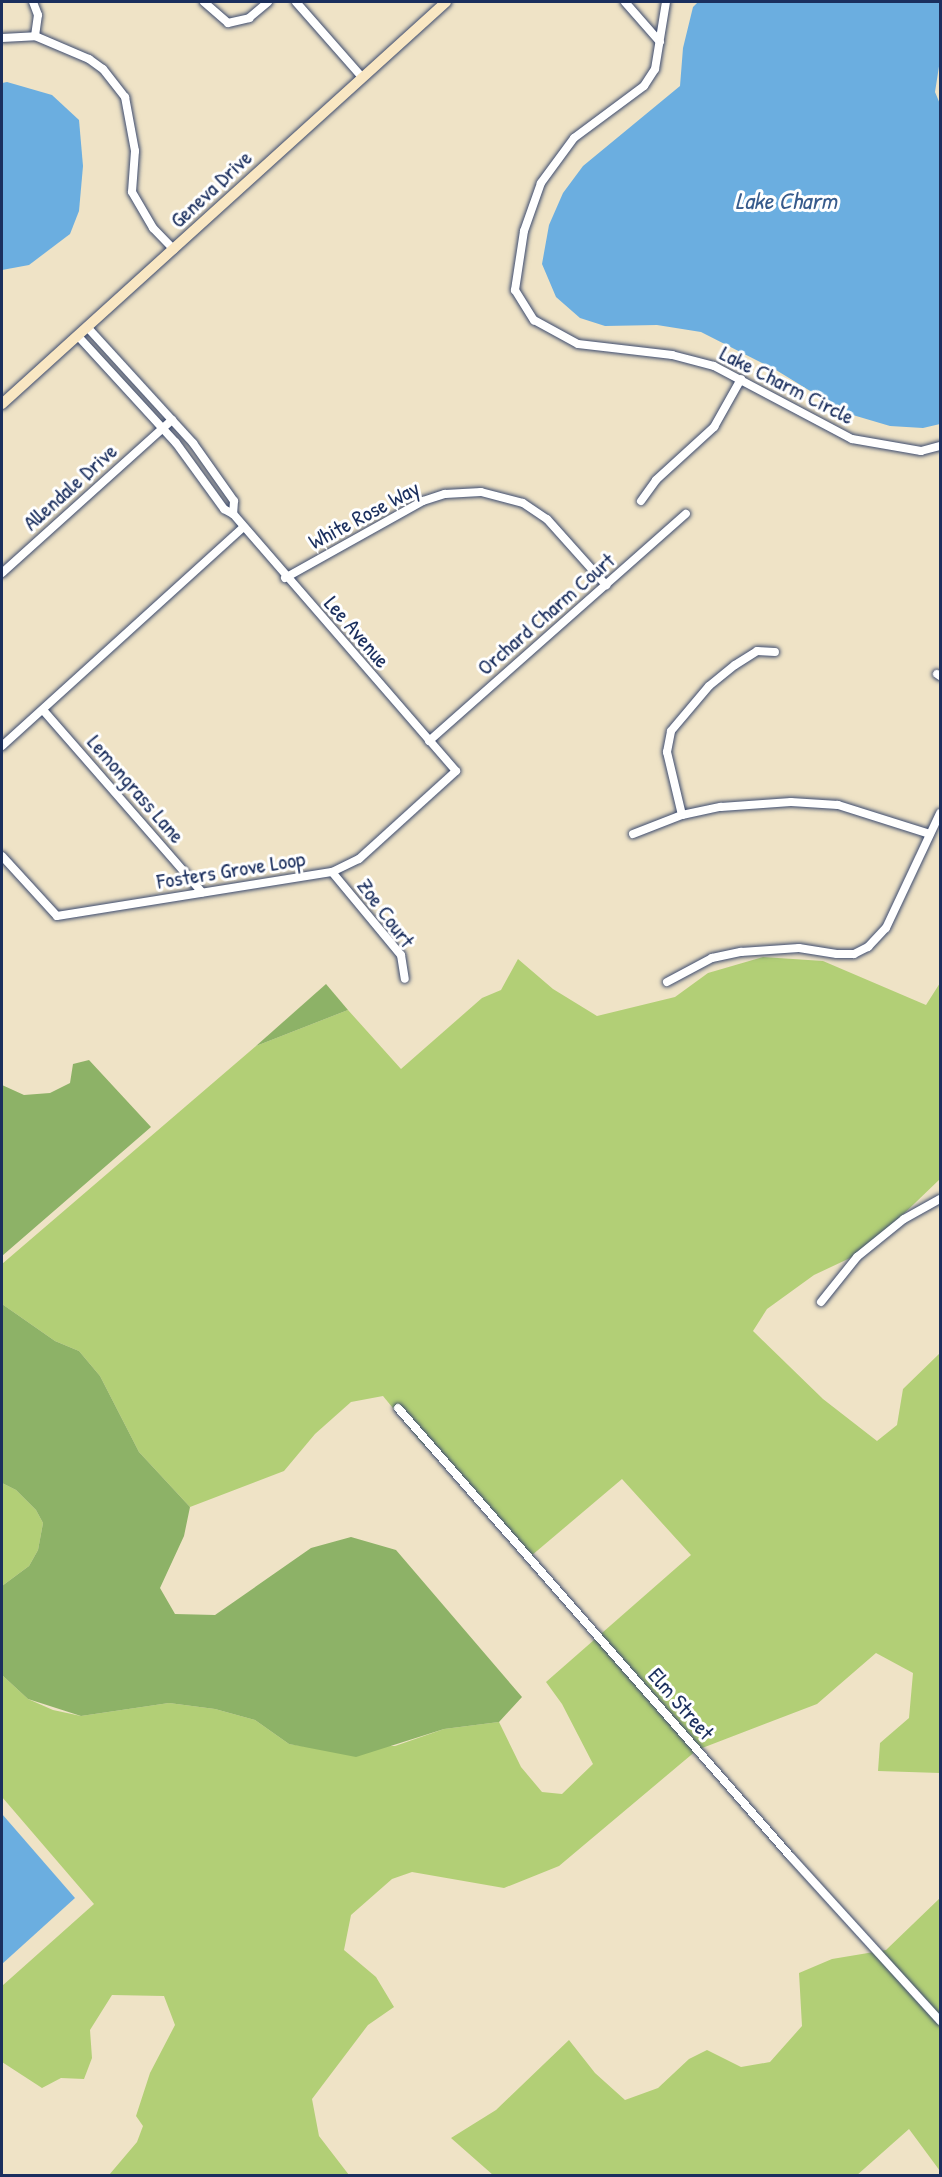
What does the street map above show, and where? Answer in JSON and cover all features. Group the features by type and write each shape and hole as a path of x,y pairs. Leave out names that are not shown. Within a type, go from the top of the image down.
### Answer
{"main road":[{"name":"Geneva Drive","path":"2,404 446,2"}],"street":[{"path":"33,2 38,15 34,36"},
{"path":"204,2 228,23 249,18 268,2"},
{"path":"296,2 362,76"},
{"path":"625,2 660,42"},
{"name":"Lake Charm Circle","path":"666,2 655,69 644,86 574,138 554,161 531,206 516,266 515,290 534,320 578,344 672,355 714,366 852,439 921,451 940,446"},
{"path":"2,38 34,36 89,59 103,69 125,97 135,151 132,192 153,228 174,250"},
{"name":"Lee Avenue","path":"88,328 172,420 234,501 233,514"},
{"name":"Lee Avenue","path":"78,336 162,429 224,509 233,514 242,528 285,578 456,771"},
{"path":"641,501 656,480 714,427 741,379"},
{"name":"Allendale Drive","path":"2,573 172,420"},
{"name":"White Rose Way","path":"285,578 423,501 445,494 481,492 523,503 547,519 606,585"},
{"name":"Orchard Charm Court","path":"429,741 686,514"},
{"path":"2,746 242,528"},
{"path":"682,815 667,752 672,731 709,686 735,665 757,651 775,652"},
{"name":"Lemongrass Lane","path":"43,710 202,892"},
{"name":"Fosters Grove Loop","path":"2,856 57,916 332,872 359,859 456,771"},
{"path":"633,834 682,815 755,802 838,805 930,834"},
{"path":"667,982 712,958 741,952 799,948 837,954 868,947 886,928 940,813"},
{"name":"Zoe Court","path":"332,872 401,956 405,979"},
{"path":"820,1302 857,1257 904,1219 940,1199"},
{"name":"Elm Street","path":"398,1408 791,1857 940,2021"}],"green space":[{"path":"763,957 823,961 926,1005 940,983 940,1179 865,1251 814,1275 767,1309 753,1331 823,1399 877,1441 897,1425 903,1389 940,1353 940,1773 878,1771 880,1743 909,1718 913,1673 876,1653 817,1704 697,1750 559,1866 504,1888 412,1872 392,1879 351,1915 344,1950 376,1977 394,2007 368,2025 312,2099 319,2136 349,2175 109,2175 137,2142 143,2126 136,2116 150,2073 175,2025 164,1996 112,1995 90,2030 92,2058 84,2079 61,2078 42,2088 2,2062 2,1986 94,1904 2,1797 2,1675 28,1699 53,1710 81,1716 169,1703 215,1709 255,1720 289,1744 309,1747 395,1746 444,1729 499,1722 521,1767 542,1792 562,1794 593,1764 562,1704 546,1682 691,1555 622,1479 531,1556 420,1441 383,1396 351,1402 315,1434 284,1471 190,1507 139,1452 100,1376 79,1351 55,1341 2,1304 2,1264 256,1046 348,1010 401,1069 482,998 501,990 518,959 553,989 597,1016 675,997 708,973"},
{"path":"326,984 348,1010 256,1046"},
{"path":"89,1060 151,1127 2,1256 2,1085 24,1095 50,1093 70,1083 73,1064"},
{"path":"2,1304 55,1341 79,1351 100,1376 139,1452 190,1507 184,1536 160,1588 175,1614 215,1615 311,1548 351,1537 396,1550 522,1697 499,1722 444,1729 356,1757 289,1744 255,1720 215,1709 169,1703 81,1716 28,1699 2,1675 2,1586 29,1566 38,1550 43,1523 36,1510 16,1490 2,1483"},
{"path":"2,1483 16,1490 36,1510 43,1523 38,1550 29,1566 2,1586"},
{"path":"940,1898 940,2171 909,2129 856,2176 493,2175 451,2138 496,2110 569,2040 595,2073 625,2100 658,2088 689,2059 707,2050 741,2067 770,2062 802,2026 799,1973 832,1959 886,1950"}],"water":[{"name":"Lake Charm","path":"698,2 940,2 940,60 935,92 940,104 940,424 923,428 890,426 846,413 776,370 701,332 657,325 605,326 580,318 556,297 542,264 549,225 563,193 583,166 680,86 683,48 693,7"},
{"path":"7,82 52,95 79,120 83,166 79,211 70,234 29,265 2,270 2,83"},
{"path":"2,1814 75,1898 2,1964"}]}
